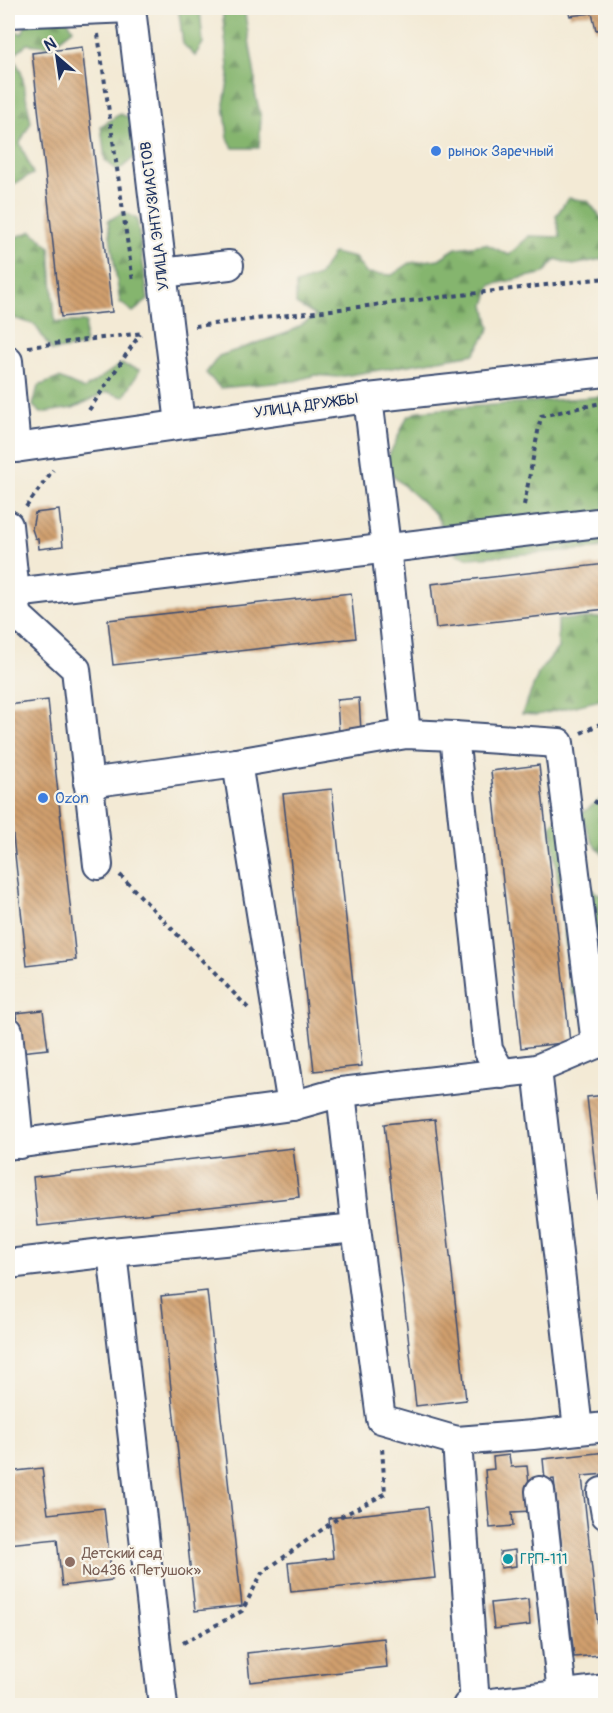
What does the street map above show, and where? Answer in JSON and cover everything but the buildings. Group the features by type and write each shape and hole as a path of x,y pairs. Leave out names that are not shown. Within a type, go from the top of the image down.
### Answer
{"street":[{"path":"8,13 131,8"},
{"name":"УЛИЦА ЭНТУЗИАСТОВ","path":"131,8 162,273 155,331 180,424"},
{"path":"162,273 229,266"},
{"path":"12,448 13,355"},
{"name":"УЛИЦА ДРУЖБЫ","path":"12,448 368,398 606,372"},
{"path":"368,398 406,734"},
{"path":"13,610 386,547 606,522"},
{"path":"8,525 13,610 76,669 98,865"},
{"path":"8,1031 13,1145 292,1106 341,1092 537,1069 601,1044 559,743 406,734 237,763 88,783"},
{"path":"454,736 488,1050 502,1074"},
{"path":"237,763 292,1106"},
{"path":"341,1092 381,1419 457,1441 592,1428 537,1069"},
{"path":"8,1264 356,1228"},
{"path":"112,1252 163,1706"},
{"path":"457,1441 471,1705 606,1689"},
{"path":"540,1491 562,1694"}],"path":[{"path":"94,9 134,287"},
{"path":"13,355 155,331 606,278"},
{"path":"83,438 82,420 155,331"},
{"path":"518,532 541,416 606,402"},
{"path":"8,531 54,469"},
{"path":"98,865 123,876 251,1012"},
{"path":"158,1657 242,1611 262,1574 338,1518 385,1494 381,1419"}],"green space":[{"path":"32,8 61,8 73,29 51,46 27,44 12,56 21,71 31,122 20,143 33,174 8,187 8,27 22,34"},
{"path":"181,8 200,10 203,43 195,56 183,44 179,13"},
{"path":"222,8 244,8 255,76 255,93 261,117 259,148 233,148 228,138 224,104 229,76"},
{"path":"120,114 138,121 144,149 118,171 105,160 101,126"},
{"path":"568,198 588,201 605,223 605,251 602,259 573,265 556,259 544,273 491,285 485,305 490,328 474,354 338,377 315,375 295,381 220,388 206,373 219,356 290,332 316,316 296,304 296,284 319,276 333,253 355,258 366,273 392,275 410,263 439,259 456,248 486,244 509,255 529,236 560,237 556,216"},
{"path":"123,212 137,219 148,300 133,312 120,302 108,221"},
{"path":"32,231 50,247 55,322 86,322 84,346 52,351 35,325 8,316 8,240"},
{"path":"121,364 140,370 124,397 107,392 73,408 41,413 33,406 38,386 59,378 84,389"},
{"path":"605,396 605,548 470,558 457,554 435,514 391,474 387,460 407,417 419,411"},
{"path":"605,617 605,699 537,715 522,714 539,672 558,648 558,620"},
{"path":"605,796 605,856 592,842 581,814"},
{"path":"561,816 581,875 595,892 605,897 605,1004 572,994 551,825"}],"place":[{"name":"рынок Заречный","path":"436,151"},
{"name":"Ozon","path":"43,798"},
{"name":"ГРП-111","path":"508,1559"},
{"name":"Детский сад №436 «Петушок»","path":"70,1562"}]}
